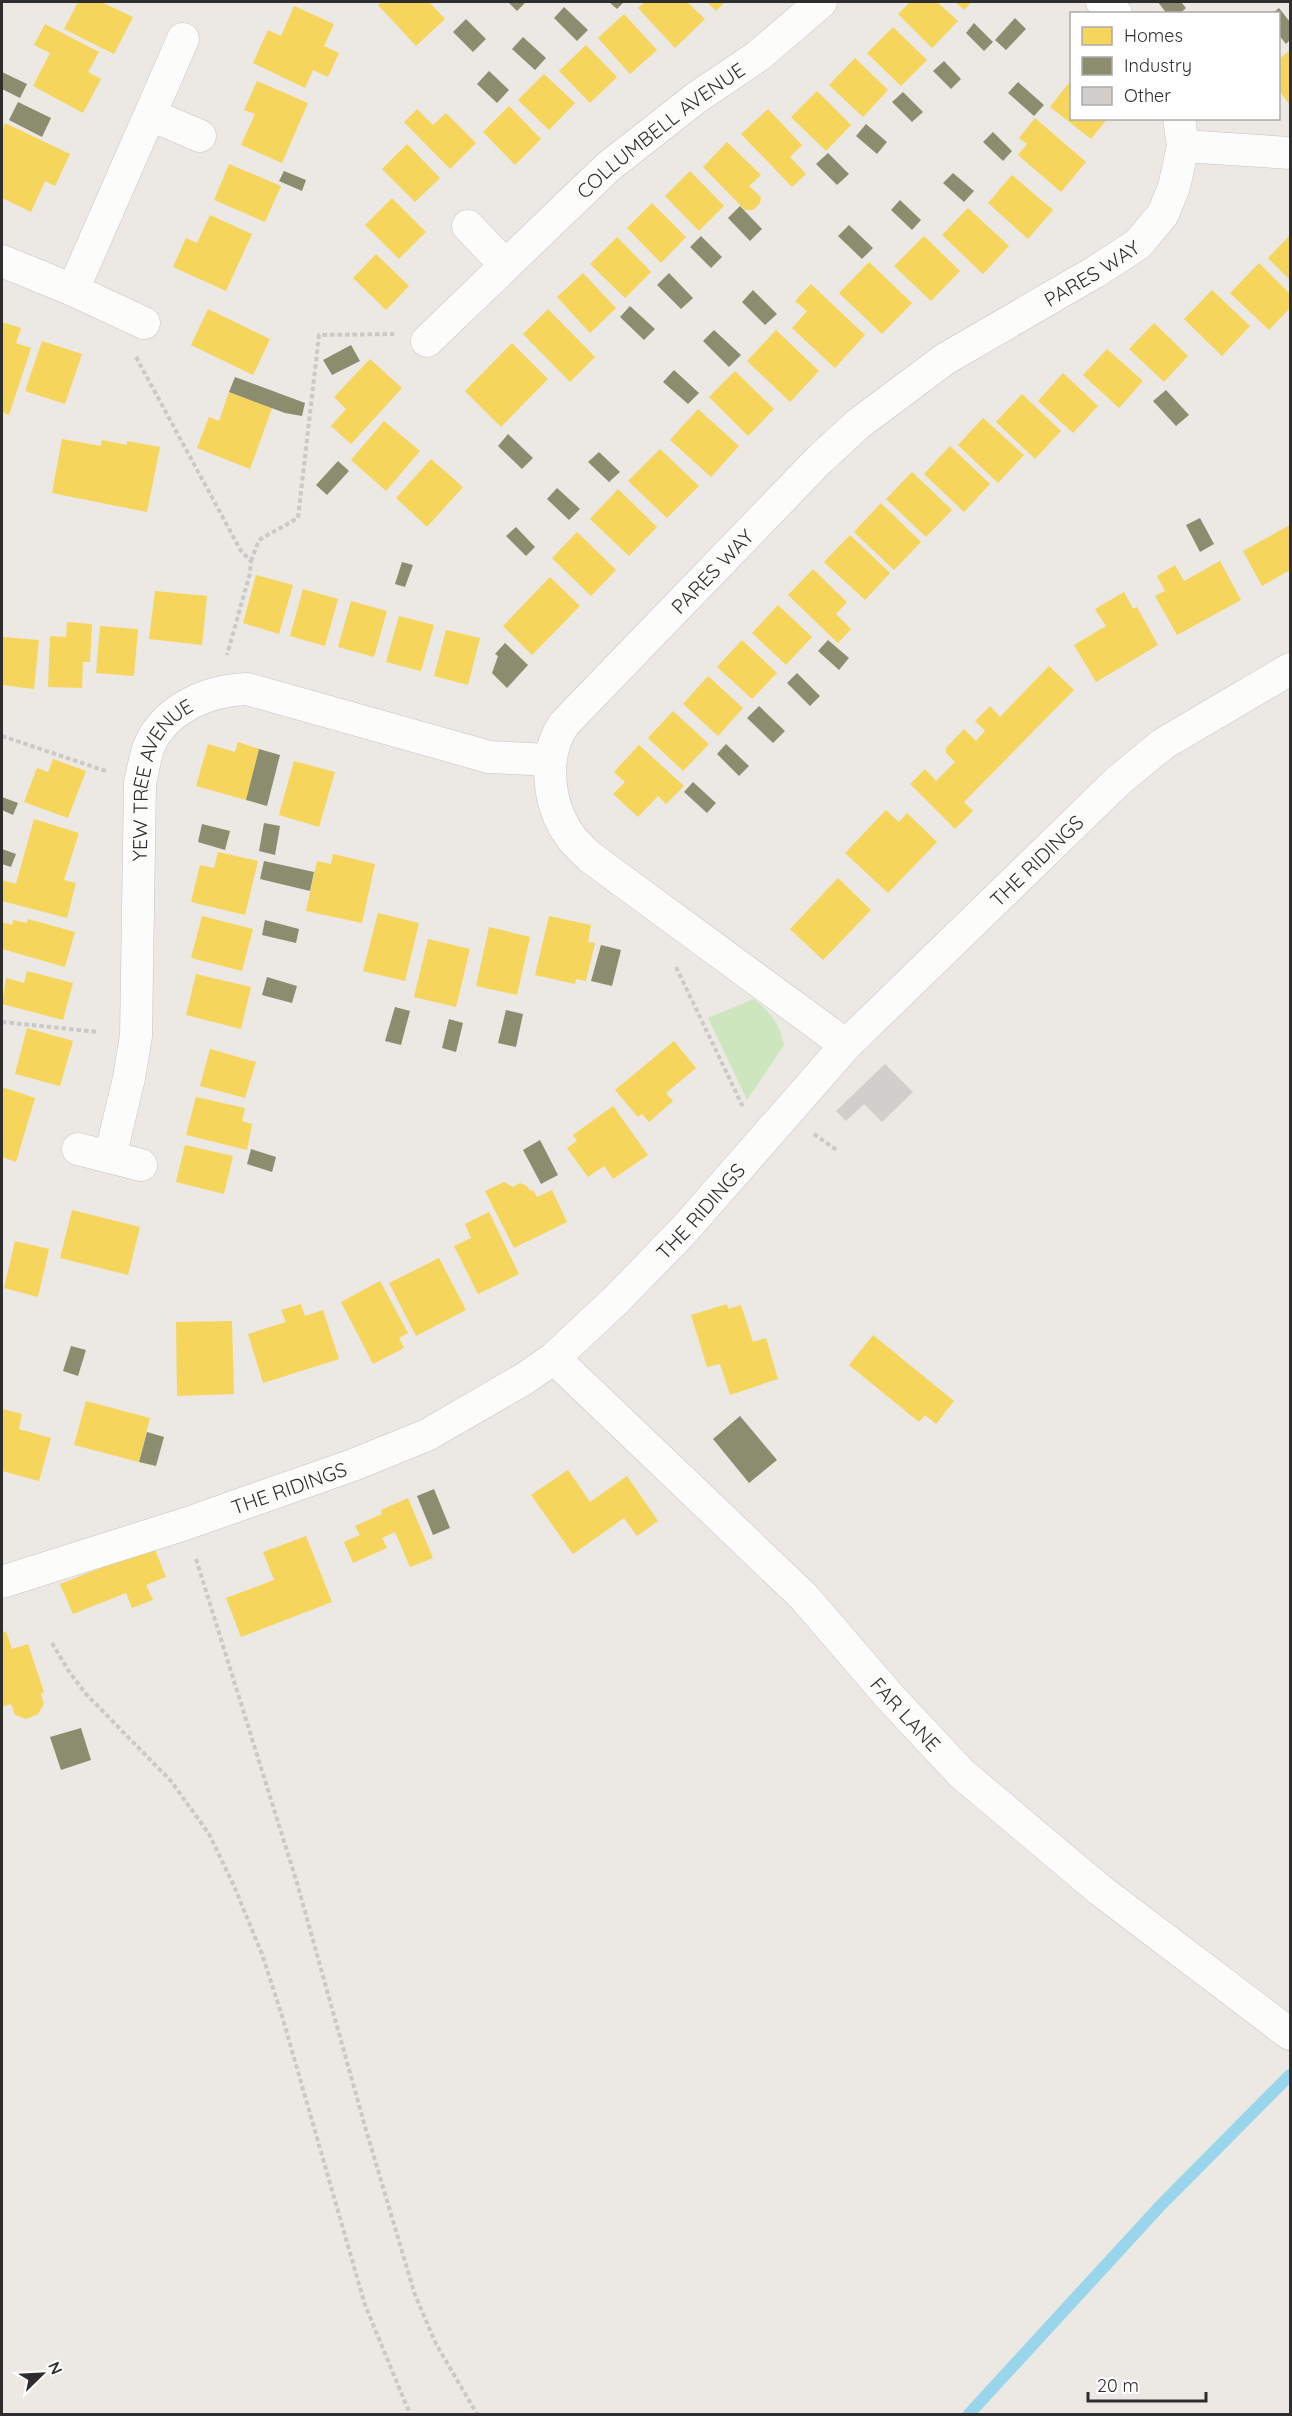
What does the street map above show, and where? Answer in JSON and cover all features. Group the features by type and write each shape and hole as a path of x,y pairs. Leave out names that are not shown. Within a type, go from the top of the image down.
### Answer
{"street":[{"name":"COLLUMBELL AVENUE","path":"427,341 608,167 696,98 758,56 821,2"},
{"path":"1102,2 1114,12"},
{"path":"73,290 183,39"},
{"path":"151,115 200,136"},
{"path":"1181,132 1290,153"},
{"name":"PARES WAY","path":"846,1045 590,857 570,835 556,807 551,786 550,760 555,737 564,724 819,460 858,424 945,359 1095,272 1138,244 1163,214 1174,187 1181,132"},
{"path":"468,226 505,265"},
{"path":"2,261 73,290 137,320"},
{"name":"THE RIDINGS","path":"2,1581 185,1524 353,1465 427,1435 515,1385 554,1358 616,1300 684,1230 846,1045 1144,757 1290,669"},
{"name":"YEW TREE AVENUE","path":"110,1157 129,1078 136,1036 140,783 150,746 175,712 216,693 246,689 489,757 550,760"},
{"path":"78,1149 141,1165"},
{"name":"FAR LANE","path":"554,1358 804,1597 890,1697 961,1773 1100,1890 1286,2030"}],"path":[{"path":"137,320 128,341 241,551 251,561"},
{"path":"216,693 250,573 251,561 259,540 298,518 319,335 401,334 427,341"},
{"path":"2,736 140,783"},
{"path":"673,960 760,1143"},
{"path":"2,1022 136,1036"},
{"path":"185,1524 291,1862 415,2295 436,2344 477,2415"},
{"path":"52,1643 70,1673 87,1694 171,1781 209,1834 234,1886 262,1954 282,2016 365,2305 410,2415"}],"green space":[{"path":"754,999 774,1019 784,1045 747,1100 708,1018"}],"building: Homes":[{"path":"78,2 101,2 133,17 114,54 64,29"},
{"path":"382,2 429,2 445,19 416,46 378,5"},
{"path":"645,2 687,2 705,19 675,48 638,8"},
{"path":"707,2 725,2 716,11"},
{"path":"910,2 937,2 958,21 932,48 898,14"},
{"path":"955,2 972,2 964,10"},
{"path":"294,6 334,24 324,46 339,53 328,77 313,70 305,88 253,63 268,30 281,36"},
{"path":"624,14 657,50 630,74 598,38"},
{"path":"45,24 99,52 88,72 101,79 83,113 33,86 50,53 34,45"},
{"path":"893,27 927,60 901,86 867,53"},
{"path":"586,45 617,77 590,103 559,71"},
{"path":"1290,50 1290,105 1280,92 1280,58"},
{"path":"855,58 888,90 863,117 829,85"},
{"path":"544,74 575,103 549,130 518,100"},
{"path":"257,81 308,103 282,163 241,145 255,114 244,110"},
{"path":"1070,81 1070,120 1106,120 1091,139 1050,107"},
{"path":"817,91 851,125 826,151 791,117"},
{"path":"509,106 541,139 515,165 483,132"},
{"path":"417,109 433,125 446,113 476,143 450,169 404,122"},
{"path":"768,109 802,145 790,157 806,174 792,187 741,134"},
{"path":"1035,118 1086,162 1061,192 1018,155 1027,144 1019,138"},
{"path":"5,123 70,154 55,186 45,181 31,212 2,198 2,131"},
{"path":"727,142 761,175 749,186 761,197 760,203 753,210 745,210 703,167"},
{"path":"407,144 440,178 415,202 382,169"},
{"path":"229,164 281,186 265,222 214,200"},
{"path":"690,171 724,206 699,231 665,196"},
{"path":"1012,175 1053,210 1028,239 988,203"},
{"path":"392,198 426,232 399,259 365,225"},
{"path":"652,203 686,237 661,263 627,228"},
{"path":"968,208 1009,246 983,274 942,235"},
{"path":"210,215 252,234 226,291 173,267 186,238 197,243"},
{"path":"1290,235 1290,280 1268,258"},
{"path":"924,236 960,271 931,301 894,266"},
{"path":"617,237 651,272 625,298 590,264"},
{"path":"376,254 409,286 386,310 353,278"},
{"path":"869,262 912,303 882,334 839,293"},
{"path":"1259,263 1290,294 1290,308 1269,330 1230,293"},
{"path":"583,273 616,308 590,333 557,297"},
{"path":"811,284 865,335 835,368 792,328 807,311 795,301"},
{"path":"1212,290 1250,326 1222,356 1184,319"},
{"path":"208,309 270,339 253,375 191,345"},
{"path":"548,309 595,357 570,382 523,334"},
{"path":"2,322 21,328 16,343 31,348 9,415 2,412"},
{"path":"1154,323 1188,356 1164,382 1129,349"},
{"path":"776,330 819,371 790,402 747,361"},
{"path":"42,341 82,354 65,404 25,391"},
{"path":"512,343 548,379 501,427 465,391"},
{"path":"1107,349 1143,381 1119,408 1083,375"},
{"path":"370,359 402,388 351,444 331,426 346,409 334,397"},
{"path":"735,371 774,409 748,436 709,397"},
{"path":"1063,373 1098,406 1073,433 1038,401"},
{"path":"229,392 272,408 250,469 197,448 209,417 219,421"},
{"path":"1022,394 1061,431 1035,459 996,422"},
{"path":"698,409 739,446 711,477 670,440"},
{"path":"983,418 1024,455 998,483 958,445"},
{"path":"384,421 420,451 386,491 351,460"},
{"path":"62,439 101,446 102,440 127,445 127,441 160,447 147,512 52,493"},
{"path":"950,446 990,484 964,512 924,474"},
{"path":"660,449 699,486 667,518 628,481"},
{"path":"431,459 463,487 427,527 396,498"},
{"path":"912,472 952,510 926,537 886,499"},
{"path":"618,489 657,527 629,556 590,519"},
{"path":"881,503 921,542 894,570 854,532"},
{"path":"1290,525 1290,570 1262,586 1243,551"},
{"path":"577,532 616,570 591,596 552,558"},
{"path":"850,535 890,573 865,600 824,562"},
{"path":"1220,561 1241,600 1177,635 1155,596 1165,591 1157,576 1175,565 1184,581"},
{"path":"813,569 847,602 836,614 851,629 838,643 788,595"},
{"path":"256,575 293,585 279,634 243,623"},
{"path":"550,577 580,606 532,655 503,626"},
{"path":"303,589 338,599 325,646 290,636"},
{"path":"155,591 207,596 202,645 149,639"},
{"path":"1124,592 1133,609 1137,607 1158,645 1096,682 1074,645 1106,626 1095,609"},
{"path":"351,601 387,611 374,657 338,647"},
{"path":"778,605 812,637 786,665 752,633"},
{"path":"399,616 434,625 421,671 386,662"},
{"path":"67,622 92,624 90,662 83,662 82,688 48,687 50,636 66,637"},
{"path":"100,626 138,629 134,676 96,673"},
{"path":"446,630 480,638 468,685 434,676"},
{"path":"3,637 39,640 34,689 2,685"},
{"path":"742,640 777,673 752,699 717,667"},
{"path":"1049,666 1074,690 964,802 973,811 955,829 910,784 925,769 936,781 955,762 946,753 946,748 964,729 976,741 985,731 975,721 990,706 1000,717"},
{"path":"708,676 743,708 718,736 683,704"},
{"path":"673,711 709,744 683,771 648,738"},
{"path":"238,742 259,749 246,800 196,786 208,744 235,752"},
{"path":"639,745 684,786 666,804 658,796 638,817 613,794 625,782 614,772"},
{"path":"53,759 86,771 68,818 24,802 37,768 48,772"},
{"path":"294,761 335,772 319,827 279,815"},
{"path":"886,810 899,822 907,813 937,842 888,893 845,853"},
{"path":"34,819 79,833 64,880 76,883 67,918 2,901 2,880 16,884"},
{"path":"218,852 258,861 245,915 191,902 200,865 214,868"},
{"path":"333,854 375,864 362,923 306,911 317,861 331,864"},
{"path":"838,878 871,910 823,960 790,929"},
{"path":"378,913 419,923 405,981 363,971"},
{"path":"202,916 253,929 242,971 191,958"},
{"path":"549,916 591,925 588,942 595,943 586,981 576,979 575,984 535,975"},
{"path":"28,919 75,932 65,967 2,949 2,922 12,925 13,920 27,923"},
{"path":"489,927 530,937 517,995 476,986"},
{"path":"428,939 470,949 456,1007 414,997"},
{"path":"27,971 73,983 63,1020 2,1004 6,978 24,983"},
{"path":"196,974 251,987 241,1029 186,1015"},
{"path":"27,1028 73,1041 60,1086 15,1074"},
{"path":"674,1041 696,1068 666,1093 673,1101 649,1122 642,1114 638,1117 615,1090"},
{"path":"210,1049 256,1062 245,1098 200,1086"},
{"path":"2,1087 35,1098 16,1162 2,1157"},
{"path":"196,1097 245,1108 242,1121 252,1124 247,1150 186,1135"},
{"path":"613,1106 648,1155 613,1179 604,1166 588,1177 567,1148 577,1141 573,1135"},
{"path":"185,1145 233,1156 224,1194 176,1182"},
{"path":"504,1182 513,1187 520,1183 527,1186 537,1197 552,1190 567,1222 514,1248 485,1191"},
{"path":"72,1210 140,1227 128,1275 60,1258"},
{"path":"489,1212 519,1274 478,1294 454,1246 471,1238 465,1224"},
{"path":"15,1241 49,1249 38,1297 4,1288"},
{"path":"439,1258 466,1310 416,1336 389,1283"},
{"path":"380,1281 408,1333 399,1338 404,1348 373,1364 341,1302"},
{"path":"301,1304 305,1316 323,1310 339,1359 263,1383 248,1334 286,1322 281,1310"},
{"path":"727,1304 728,1309 741,1305 753,1342 766,1338 778,1379 730,1395 720,1364 707,1367 691,1315"},
{"path":"232,1321 234,1394 177,1396 176,1322"},
{"path":"873,1335 954,1401 936,1424 925,1415 919,1422 849,1365"},
{"path":"86,1401 150,1418 139,1462 74,1445"},
{"path":"2,1409 22,1414 19,1429 51,1438 39,1481 2,1471"},
{"path":"568,1470 590,1502 627,1476 658,1521 637,1536 624,1518 573,1554 531,1495"},
{"path":"408,1498 433,1558 410,1567 395,1532 382,1538 387,1548 353,1563 344,1542 360,1535 355,1526 382,1514 381,1510"},
{"path":"306,1536 332,1602 241,1637 226,1598 274,1580 263,1552"},
{"path":"154,1547 166,1577 146,1585 153,1600 132,1608 126,1593 73,1614 60,1584"},
{"path":"6,1631 12,1649 28,1644 44,1692 41,1694 44,1704 38,1714 26,1719 15,1715 11,1704 2,1707 2,1633"}],"building: Industry":[{"path":"508,2 526,2 517,11"},
{"path":"609,2 624,2 617,9"},
{"path":"1158,2 1181,2 1186,8 1181,12 1166,12"},
{"path":"564,7 588,30 577,41 554,18"},
{"path":"1279,8 1290,22 1290,40 1286,44 1280,36 1280,12 1274,12"},
{"path":"1015,18 1026,29 1006,50 995,40"},
{"path":"466,19 486,39 473,52 453,32"},
{"path":"974,23 993,42 984,51 966,33"},
{"path":"523,37 546,58 535,70 512,49"},
{"path":"944,61 961,79 951,89 933,71"},
{"path":"489,71 509,90 497,103 477,84"},
{"path":"2,72 27,84 20,98 2,89"},
{"path":"1018,82 1044,105 1034,116 1008,93"},
{"path":"903,92 923,112 912,122 892,102"},
{"path":"18,102 51,118 42,137 9,120"},
{"path":"866,124 887,142 877,154 856,136"},
{"path":"993,132 1012,151 1003,161 983,142"},
{"path":"828,153 849,174 837,185 816,164"},
{"path":"284,171 306,180 302,191 279,181"},
{"path":"953,173 974,191 964,202 943,183"},
{"path":"900,200 921,220 912,230 891,210"},
{"path":"740,206 762,229 750,241 728,218"},
{"path":"849,225 873,248 862,259 838,236"},
{"path":"701,236 722,257 711,268 690,247"},
{"path":"669,273 693,298 681,309 657,285"},
{"path":"753,290 777,314 765,325 742,302"},
{"path":"630,306 655,329 644,340 620,317"},
{"path":"714,330 741,355 729,367 703,341"},
{"path":"351,345 360,361 332,375 323,360"},
{"path":"674,370 699,393 688,404 663,382"},
{"path":"235,377 305,403 302,416 285,413 229,392"},
{"path":"1166,390 1189,415 1176,426 1153,401"},
{"path":"508,434 533,458 522,469 498,446"},
{"path":"599,452 620,472 609,482 588,462"},
{"path":"338,461 349,471 327,495 316,485"},
{"path":"557,488 580,509 569,520 547,499"},
{"path":"1200,518 1214,544 1200,552 1186,525"},
{"path":"516,527 535,547 526,556 506,536"},
{"path":"402,562 413,565 405,587 395,584"},
{"path":"828,640 849,658 839,670 818,651"},
{"path":"505,643 528,665 507,688 492,673 498,656 495,654"},
{"path":"797,673 820,696 810,706 787,683"},
{"path":"759,706 785,731 773,743 747,718"},
{"path":"726,744 749,766 739,776 717,754"},
{"path":"259,749 280,755 267,806 246,800"},
{"path":"693,782 716,803 707,813 684,792"},
{"path":"2,797 18,803 13,815 2,810"},
{"path":"264,823 280,826 275,855 259,851"},
{"path":"202,824 230,831 225,850 198,842"},
{"path":"2,849 16,854 11,867 2,864"},
{"path":"264,861 314,872 310,891 260,879"},
{"path":"265,920 299,929 296,943 262,935"},
{"path":"601,945 621,950 612,986 591,981"},
{"path":"267,977 297,986 292,1003 262,995"},
{"path":"395,1007 410,1011 401,1045 385,1041"},
{"path":"506,1010 523,1014 516,1047 498,1043"},
{"path":"449,1019 463,1023 456,1052 442,1048"},
{"path":"540,1140 558,1175 541,1184 523,1150"},
{"path":"251,1149 276,1157 272,1172 247,1164"},
{"path":"71,1346 86,1350 78,1376 63,1371"},
{"path":"740,1416 777,1460 749,1483 713,1439"},
{"path":"147,1432 164,1437 156,1466 139,1462"},
{"path":"434,1489 450,1528 433,1535 417,1496"},
{"path":"81,1728 91,1760 61,1770 50,1737"}],"building: Other":[{"path":"885,1064 913,1092 882,1122 864,1104 846,1121 836,1111"}],"waterway":[{"path":"969,2414 1161,2205 1290,2075"}]}
